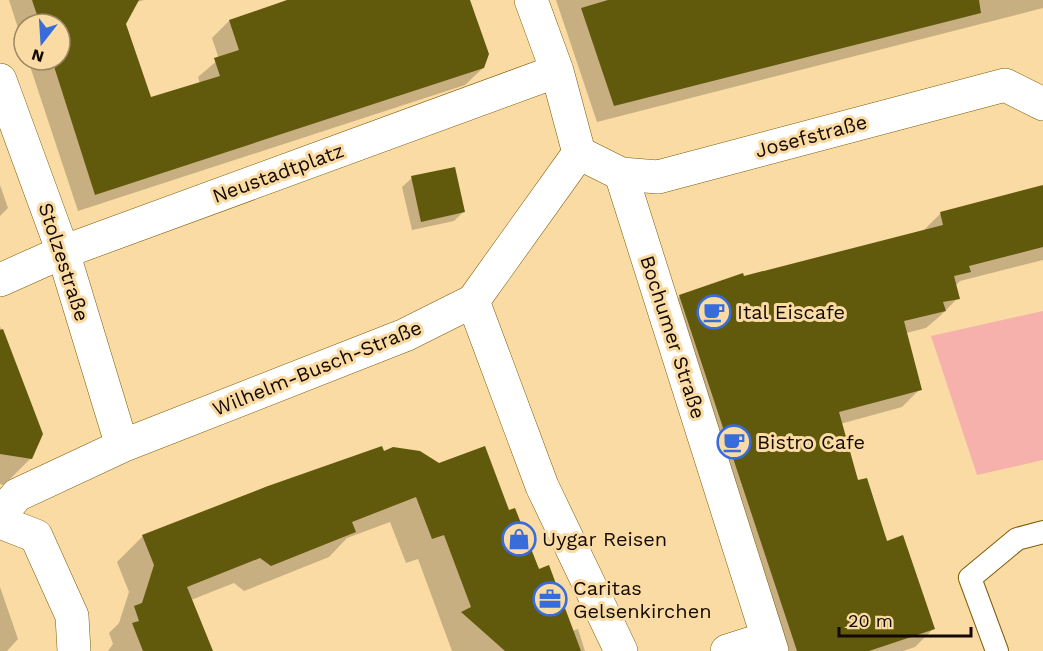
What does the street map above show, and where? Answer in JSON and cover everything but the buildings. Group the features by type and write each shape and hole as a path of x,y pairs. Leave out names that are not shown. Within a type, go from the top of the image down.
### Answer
{"street":[{"path":"531,0 557,71 579,153"},
{"name":"Neustadtplatz","path":"0,280 63,252 557,71"},
{"name":"Stolzestraße","path":"0,80 63,252 122,446"},
{"name":"Josefstraße","path":"579,153 621,174 657,177 1005,85 1043,104"},
{"name":"Wilhelm-Busch-Straße","path":"0,515 17,495 122,446 405,335 474,301 579,153"},
{"name":"Bochumer Straße","path":"621,174 770,644 728,651"},
{"path":"474,301 542,486 621,651"},
{"path":"0,522 36,536 72,616 74,651"}],"lane":[{"path":"997,651 970,578 1017,538 1043,531"}],"shaded area":[{"path":"1043,311 1043,460 977,475 931,336"}],"place":[{"name":"Ital Eiscafe","path":"714,312"},
{"name":"Bistro Cafe","path":"734,442"},
{"name":"Uygar Reisen","path":"519,539"},
{"name":"Caritas Gelsenkirchen","path":"550,599"}]}
